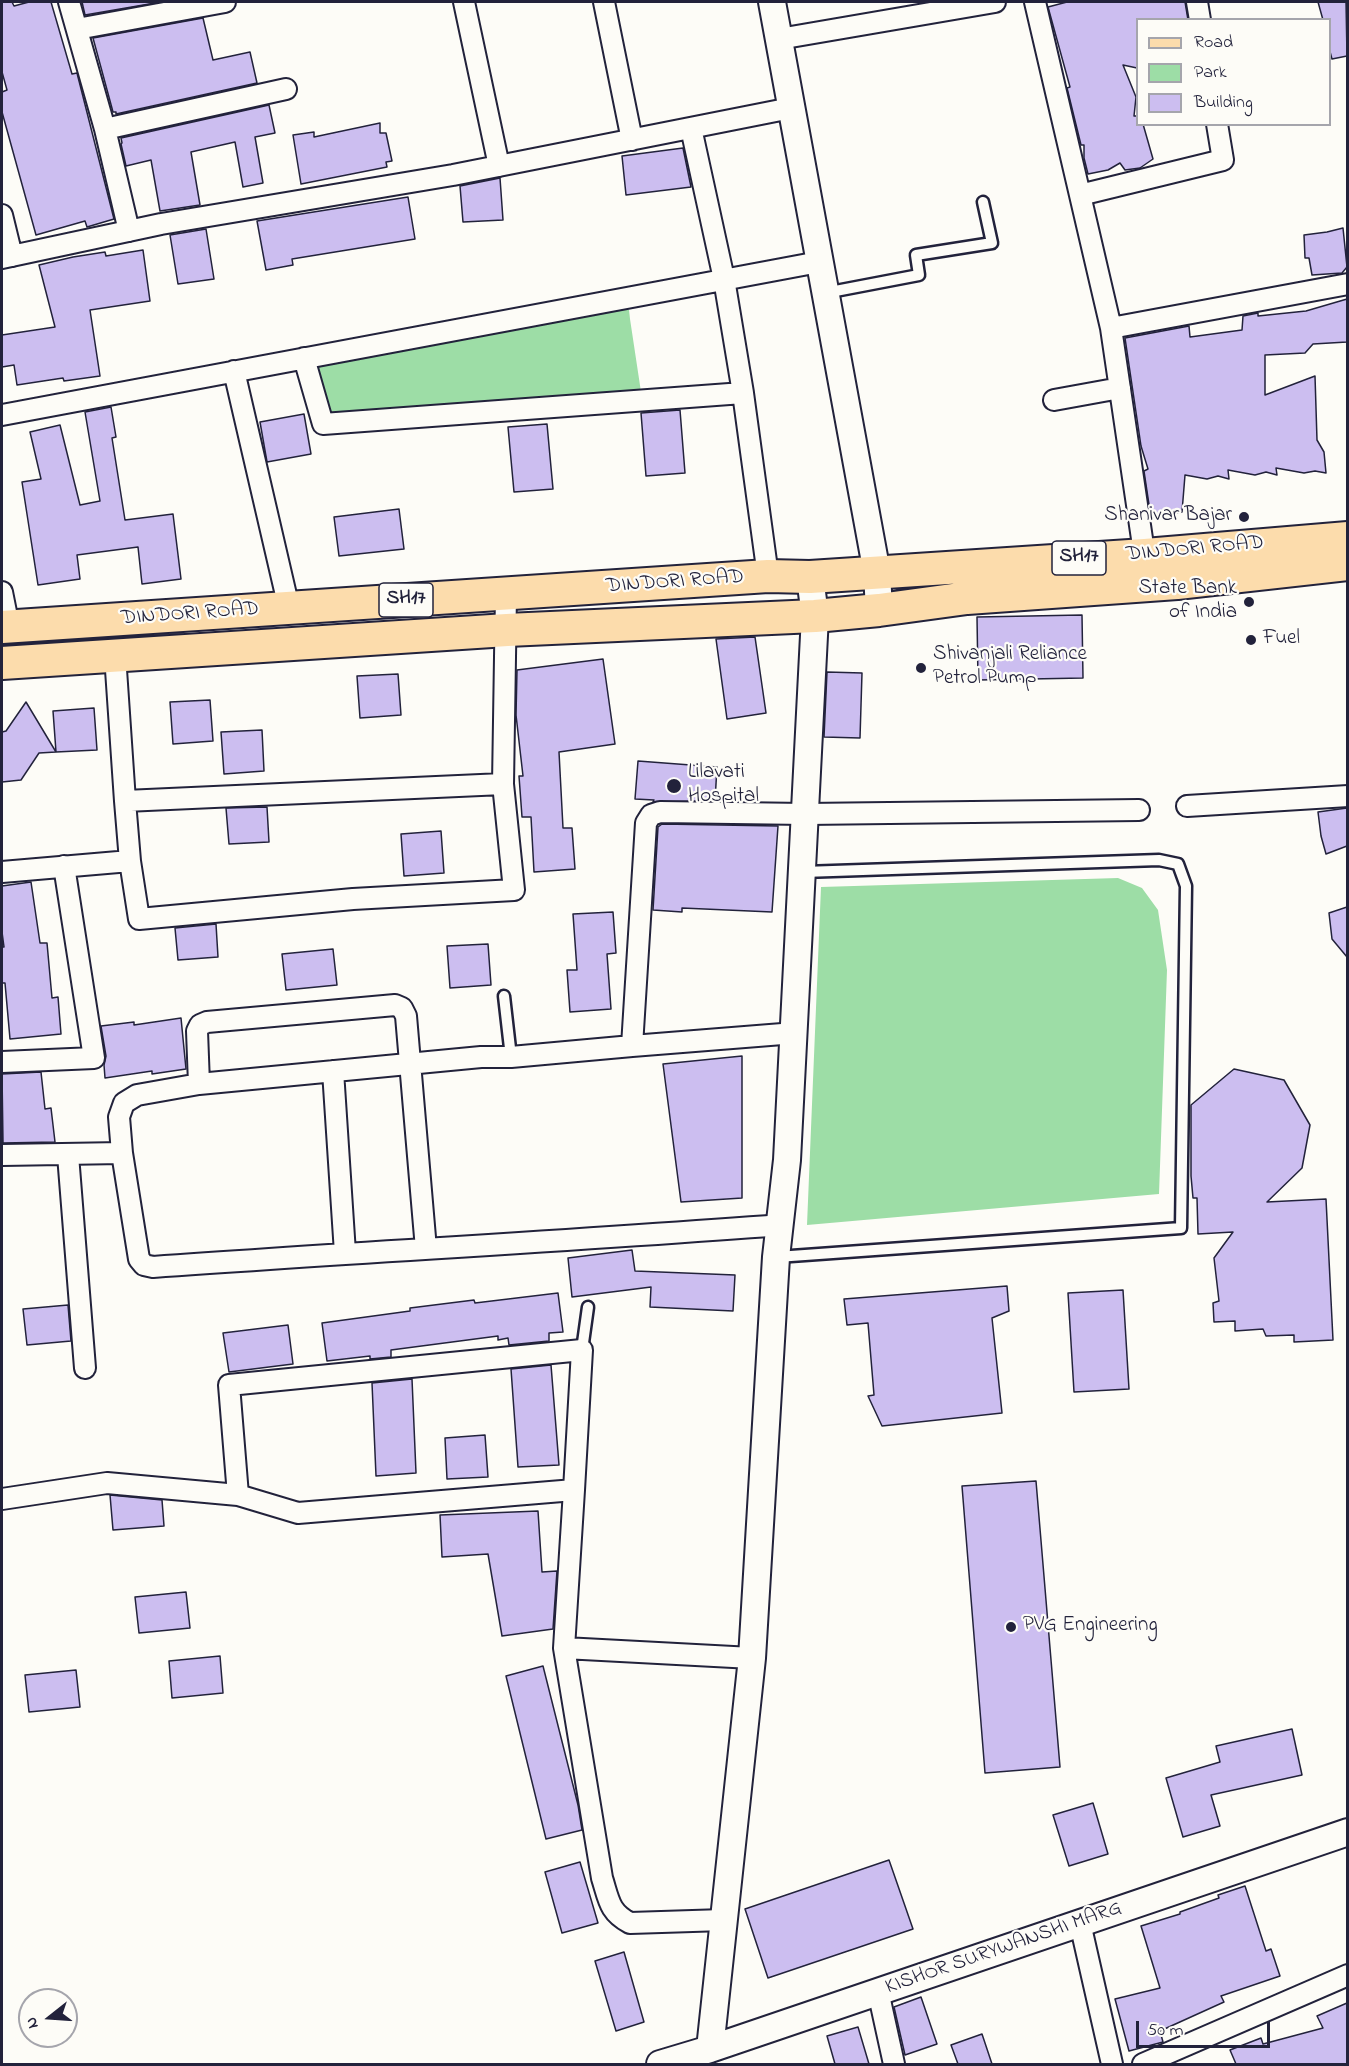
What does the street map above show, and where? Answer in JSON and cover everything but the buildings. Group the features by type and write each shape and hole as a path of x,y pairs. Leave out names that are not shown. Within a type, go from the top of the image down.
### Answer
{"main road":[{"name":"DINDORI ROAD","path":"2,663 507,630 815,616 879,610 1347,538"},
{"name":"DINDORI ROAD","path":"5,627 768,576 1146,570 1177,583 1347,564"}],"street":[{"path":"69,2 105,129 129,231"},
{"path":"77,29 225,2"},
{"path":"464,2 500,166"},
{"path":"604,2 632,140"},
{"path":"772,2 877,573 879,610"},
{"path":"779,39 995,2"},
{"path":"1035,2 1111,328 1146,570"},
{"path":"1197,2 1200,18"},
{"path":"105,129 286,89"},
{"path":"2,215 7,257 129,231 500,166 791,108"},
{"path":"1080,195 1223,160 1217,126"},
{"path":"691,128 724,279 744,393 768,576"},
{"path":"2,415 819,262"},
{"path":"1111,328 1347,284"},
{"path":"304,358 323,424 744,393"},
{"path":"234,371 289,608"},
{"path":"1054,400 1120,388"},
{"path":"710,2049 752,1658 776,1257 781,1225 795,1033 815,616 810,577"},
{"path":"2,592 5,627"},
{"path":"115,655 130,861 139,919 353,899 514,890 503,784 506,594"},
{"path":"125,801 503,784"},
{"path":"1188,806 1347,796"},
{"path":"632,1046 646,823 651,814 660,812 806,814 1139,810"},
{"path":"2,872 130,861"},
{"path":"2,1062 94,1058 64,866"},
{"path":"199,1084 197,1031 200,1024 395,1005 402,1008 406,1016 411,1064 426,1249"},
{"path":"781,1225 589,1240 345,1253 153,1267 144,1265 139,1259 122,1153 119,1118 124,1103 137,1095 199,1084 481,1057 511,1057 795,1033"},
{"path":"333,1071 345,1253"},
{"path":"2,1155 122,1153"},
{"path":"68,1155 85,1368"},
{"path":"238,1495 229,1385 582,1350 564,1648 602,1878 610,1907 618,1916 630,1923 724,1920"},
{"path":"2,1499 107,1483 238,1495 298,1513 574,1490"},
{"path":"564,1648 752,1658"},
{"name":"KISHOR SURYWANSHI MARG","path":"660,2064 1347,1832"},
{"path":"1080,1923 1112,2064"},
{"path":"1143,2064 1347,1975"},
{"path":"878,1991 894,2064"}],"lane":[{"path":"825,293 919,276 916,255 992,243 983,202"},
{"path":"776,1257 1181,1228 1186,886 1178,864 1159,860 803,872"},
{"path":"504,996 511,1057"},
{"path":"582,1350 588,1307"}],"green space":[{"path":"623,305 629,310 641,392 330,417 316,362"},
{"path":"1118,878 1142,888 1158,910 1167,970 1159,1194 807,1225 821,887"}],"place":[{"name":"Shanivar Bajar","path":"1244,517"},
{"name":"State Bank of India","path":"1249,602"},
{"name":"Fuel","path":"1251,640"},
{"name":"Shivanjali Reliance Petrol Pump","path":"921,668"},
{"name":"Lilavati Hospital","path":"674,786"},
{"name":"PVG Engineering","path":"1011,1627"}]}
